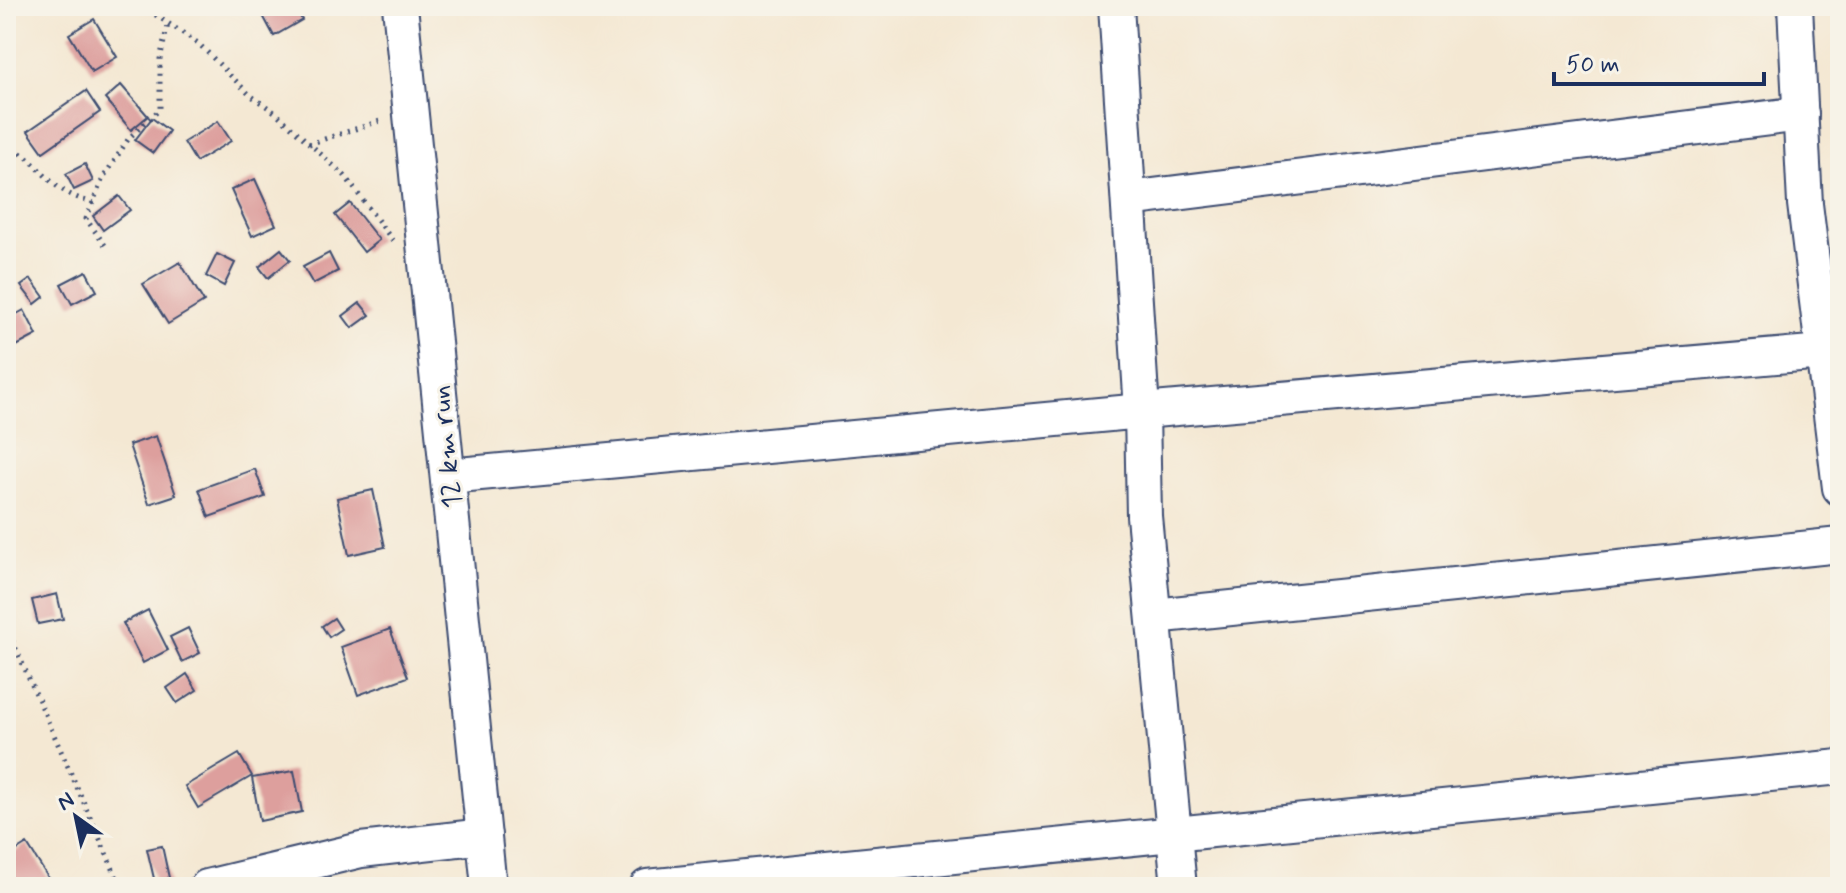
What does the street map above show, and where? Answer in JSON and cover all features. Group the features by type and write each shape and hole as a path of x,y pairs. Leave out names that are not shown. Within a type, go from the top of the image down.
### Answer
{"street":[{"name":"12 km run","path":"400,6 489,887"},
{"path":"1116,6 1142,411 1144,516 1179,887"},
{"path":"1795,6 1805,204 1840,488"},
{"path":"1129,199 1801,114"},
{"path":"448,476 1142,411 1823,352"},
{"path":"1154,616 1840,545"},
{"path":"647,887 1840,767"},
{"path":"207,887 361,850 484,836"}],"path":[{"path":"142,6 198,43 250,95 276,113 345,176 428,288"},
{"path":"105,245 86,219 103,178 129,138 160,109 160,59 168,24"},
{"path":"309,145 411,113"},
{"path":"6,146 27,156 52,182 73,197 94,203"},
{"path":"6,626 121,887"}],"building":[{"path":"272,6 294,6 302,20 274,36 261,12"},
{"path":"94,19 117,57 92,72 69,34"},
{"path":"121,85 148,116 131,130 105,99"},
{"path":"86,91 100,112 43,152 28,131"},
{"path":"152,118 169,131 153,153 135,140"},
{"path":"218,121 231,141 196,162 184,142"},
{"path":"85,164 93,181 74,190 66,174"},
{"path":"255,179 276,225 252,236 231,190"},
{"path":"119,196 130,210 103,230 93,216"},
{"path":"350,203 379,240 364,252 335,215"},
{"path":"281,249 290,260 268,278 259,267"},
{"path":"329,253 338,271 313,284 303,267"},
{"path":"217,254 235,263 224,286 206,276"},
{"path":"180,262 204,302 168,324 143,284"},
{"path":"86,271 97,291 72,304 61,284"},
{"path":"31,279 44,297 35,304 21,286"},
{"path":"360,303 370,315 352,328 343,316"},
{"path":"24,310 37,335 7,351 6,320"},
{"path":"156,436 176,495 149,504 129,445"},
{"path":"255,469 265,497 209,517 199,489"},
{"path":"373,490 385,547 349,555 337,498"},
{"path":"57,594 63,619 38,624 32,600"},
{"path":"148,610 168,650 143,663 123,623"},
{"path":"334,618 341,629 329,637 322,626"},
{"path":"188,628 200,653 182,662 170,637"},
{"path":"390,629 408,677 358,695 341,647"},
{"path":"187,674 197,690 177,703 167,688"},
{"path":"239,754 252,776 198,808 185,786"},
{"path":"294,771 302,812 260,821 252,778"},
{"path":"27,844 54,887 6,887 6,857"},
{"path":"162,846 171,887 156,887 147,849"}]}
